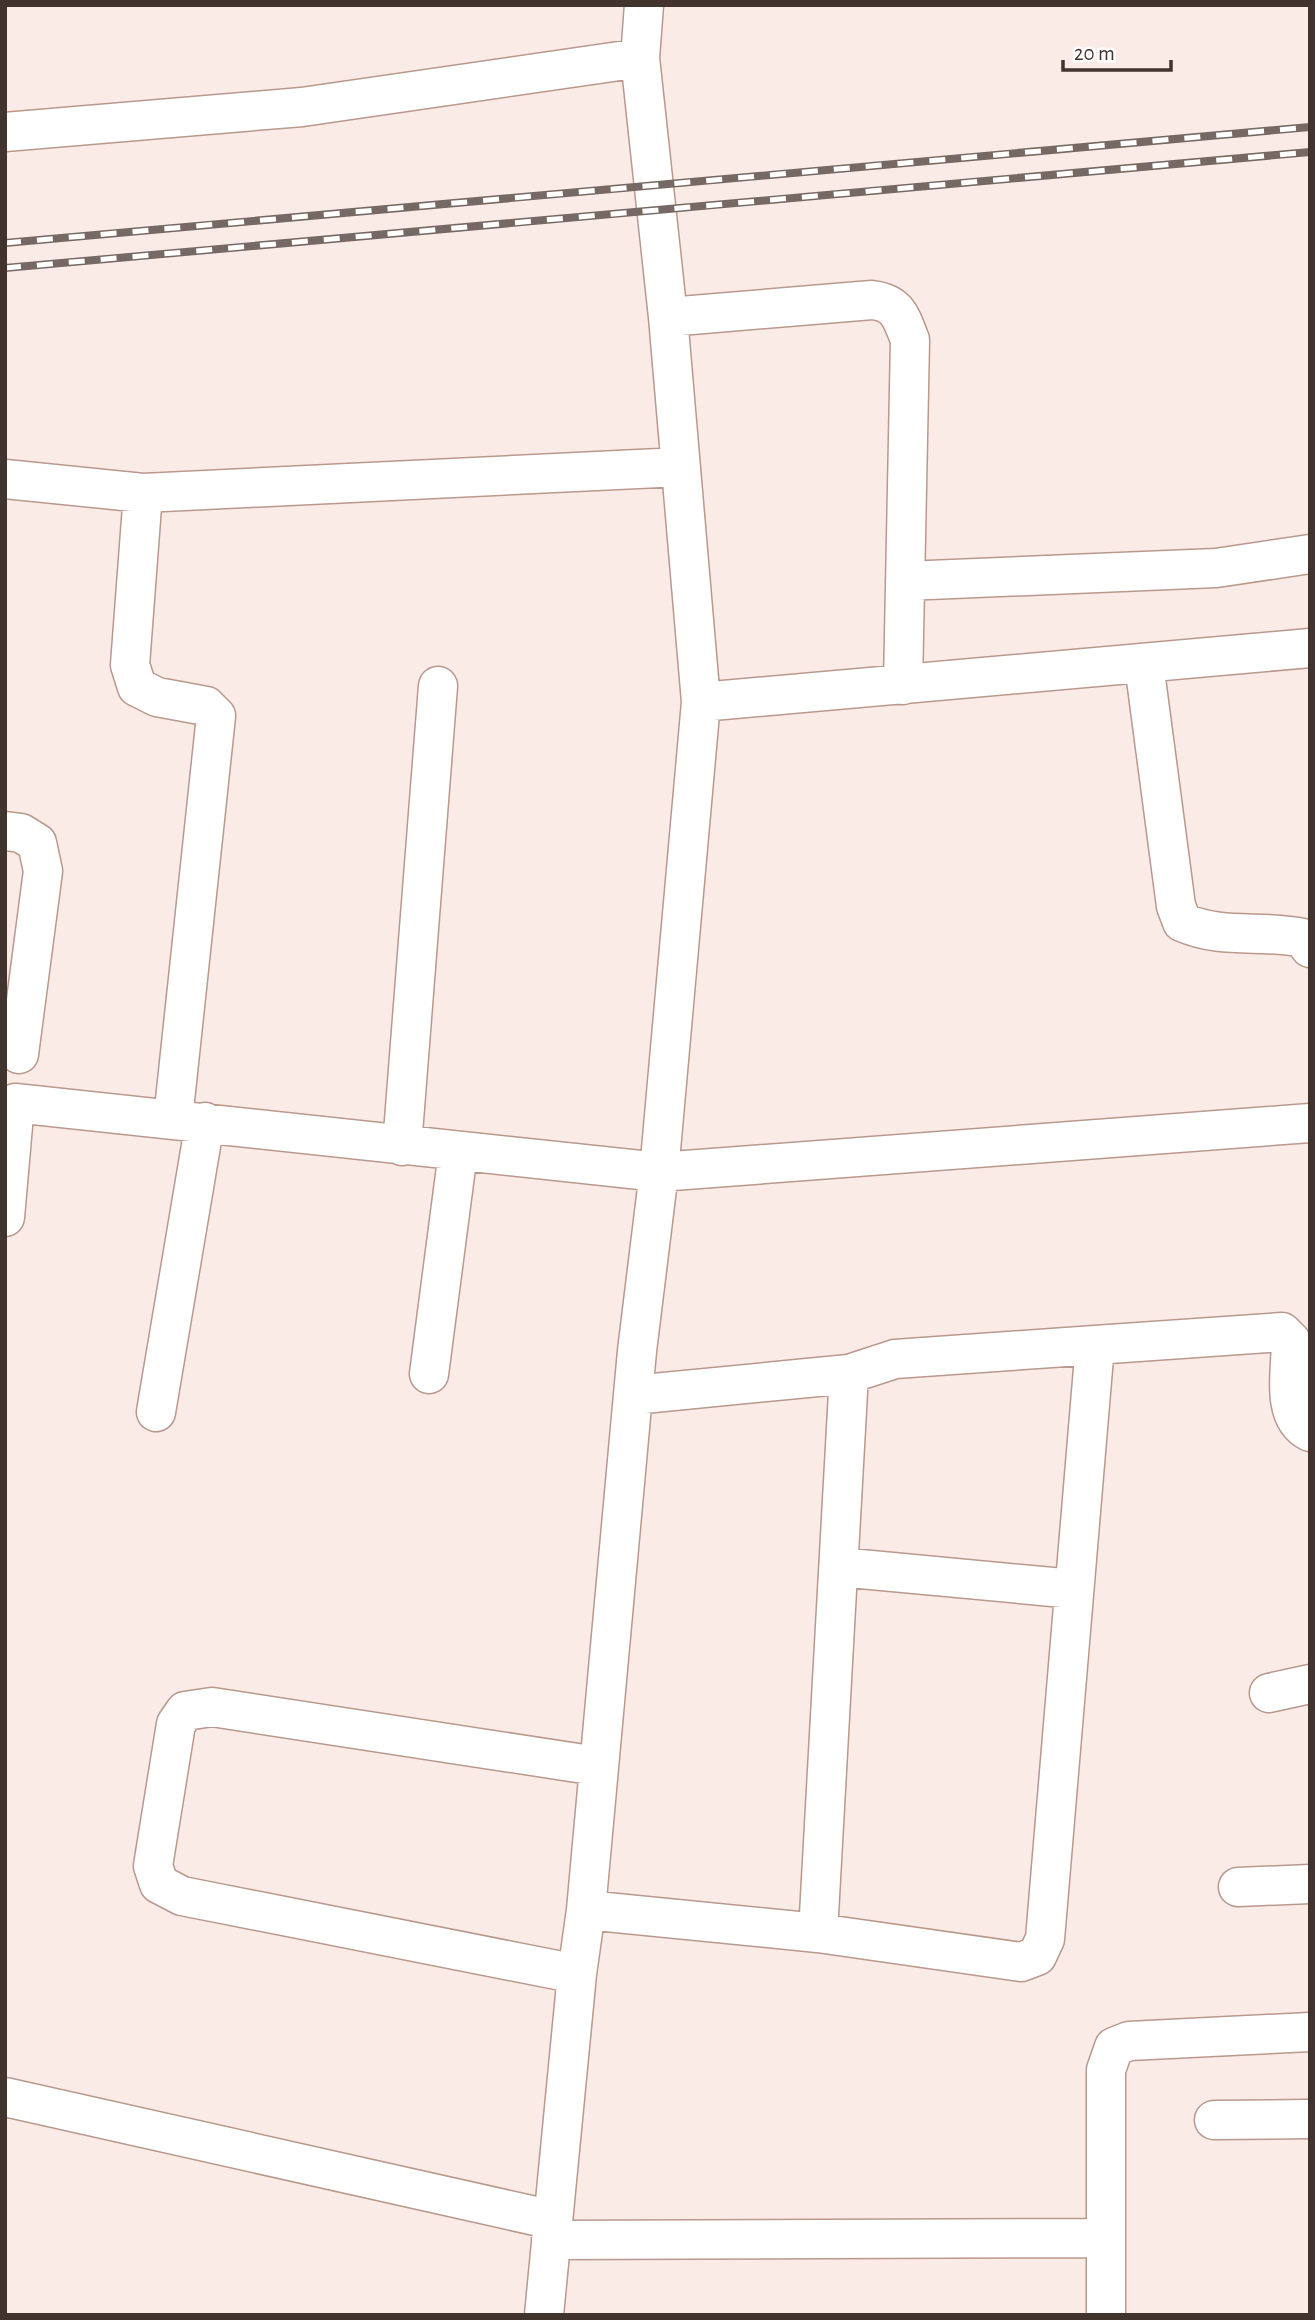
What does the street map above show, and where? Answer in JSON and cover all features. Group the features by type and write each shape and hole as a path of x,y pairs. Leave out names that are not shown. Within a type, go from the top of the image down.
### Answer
{"street":[{"path":"544,2315 577,1974 586,1910 597,1766 633,1395 659,1172 701,702 668,317 640,58 643,5"},
{"path":"5,132 302,107 640,58"},
{"path":"668,317 872,300 887,302 900,312 910,340 903,685"},
{"path":"5,479 143,494 680,467"},
{"path":"143,494 130,665 137,687 158,697 206,706 216,716 189,1121 156,1412"},
{"path":"905,581 1216,568 1310,554"},
{"path":"701,702 1310,648"},
{"path":"1144,664 1176,906 1182,922 1206,932 1296,936 1303,938 1310,948"},
{"path":"402,1146 438,686"},
{"path":"5,831 21,833 37,843 43,872 12,1052 15,1103 5,1217"},
{"path":"15,1103 659,1172 1310,1123"},
{"path":"429,1374 458,1152"},
{"path":"633,1395 849,1374 895,1359 1282,1332 1291,1341 1291,1412 1297,1426 1310,1432"},
{"path":"586,1910 818,1933 1021,1962 1042,1950 1095,1345"},
{"path":"818,1933 849,1374"},
{"path":"839,1567 1074,1589"},
{"path":"1269,1693 1310,1684"},
{"path":"577,1974 182,1896 159,1884 153,1866 176,1724 185,1711 212,1707 597,1766"},
{"path":"1238,1887 1310,1884"},
{"path":"1106,2315 1106,2070 1114,2047 1129,2041 1310,2032"},
{"path":"5,2097 552,2230 1106,2238"},
{"path":"1214,2120 1310,2119"}],"railway":[{"path":"5,243 1310,127"},
{"path":"5,268 1310,152"}]}
